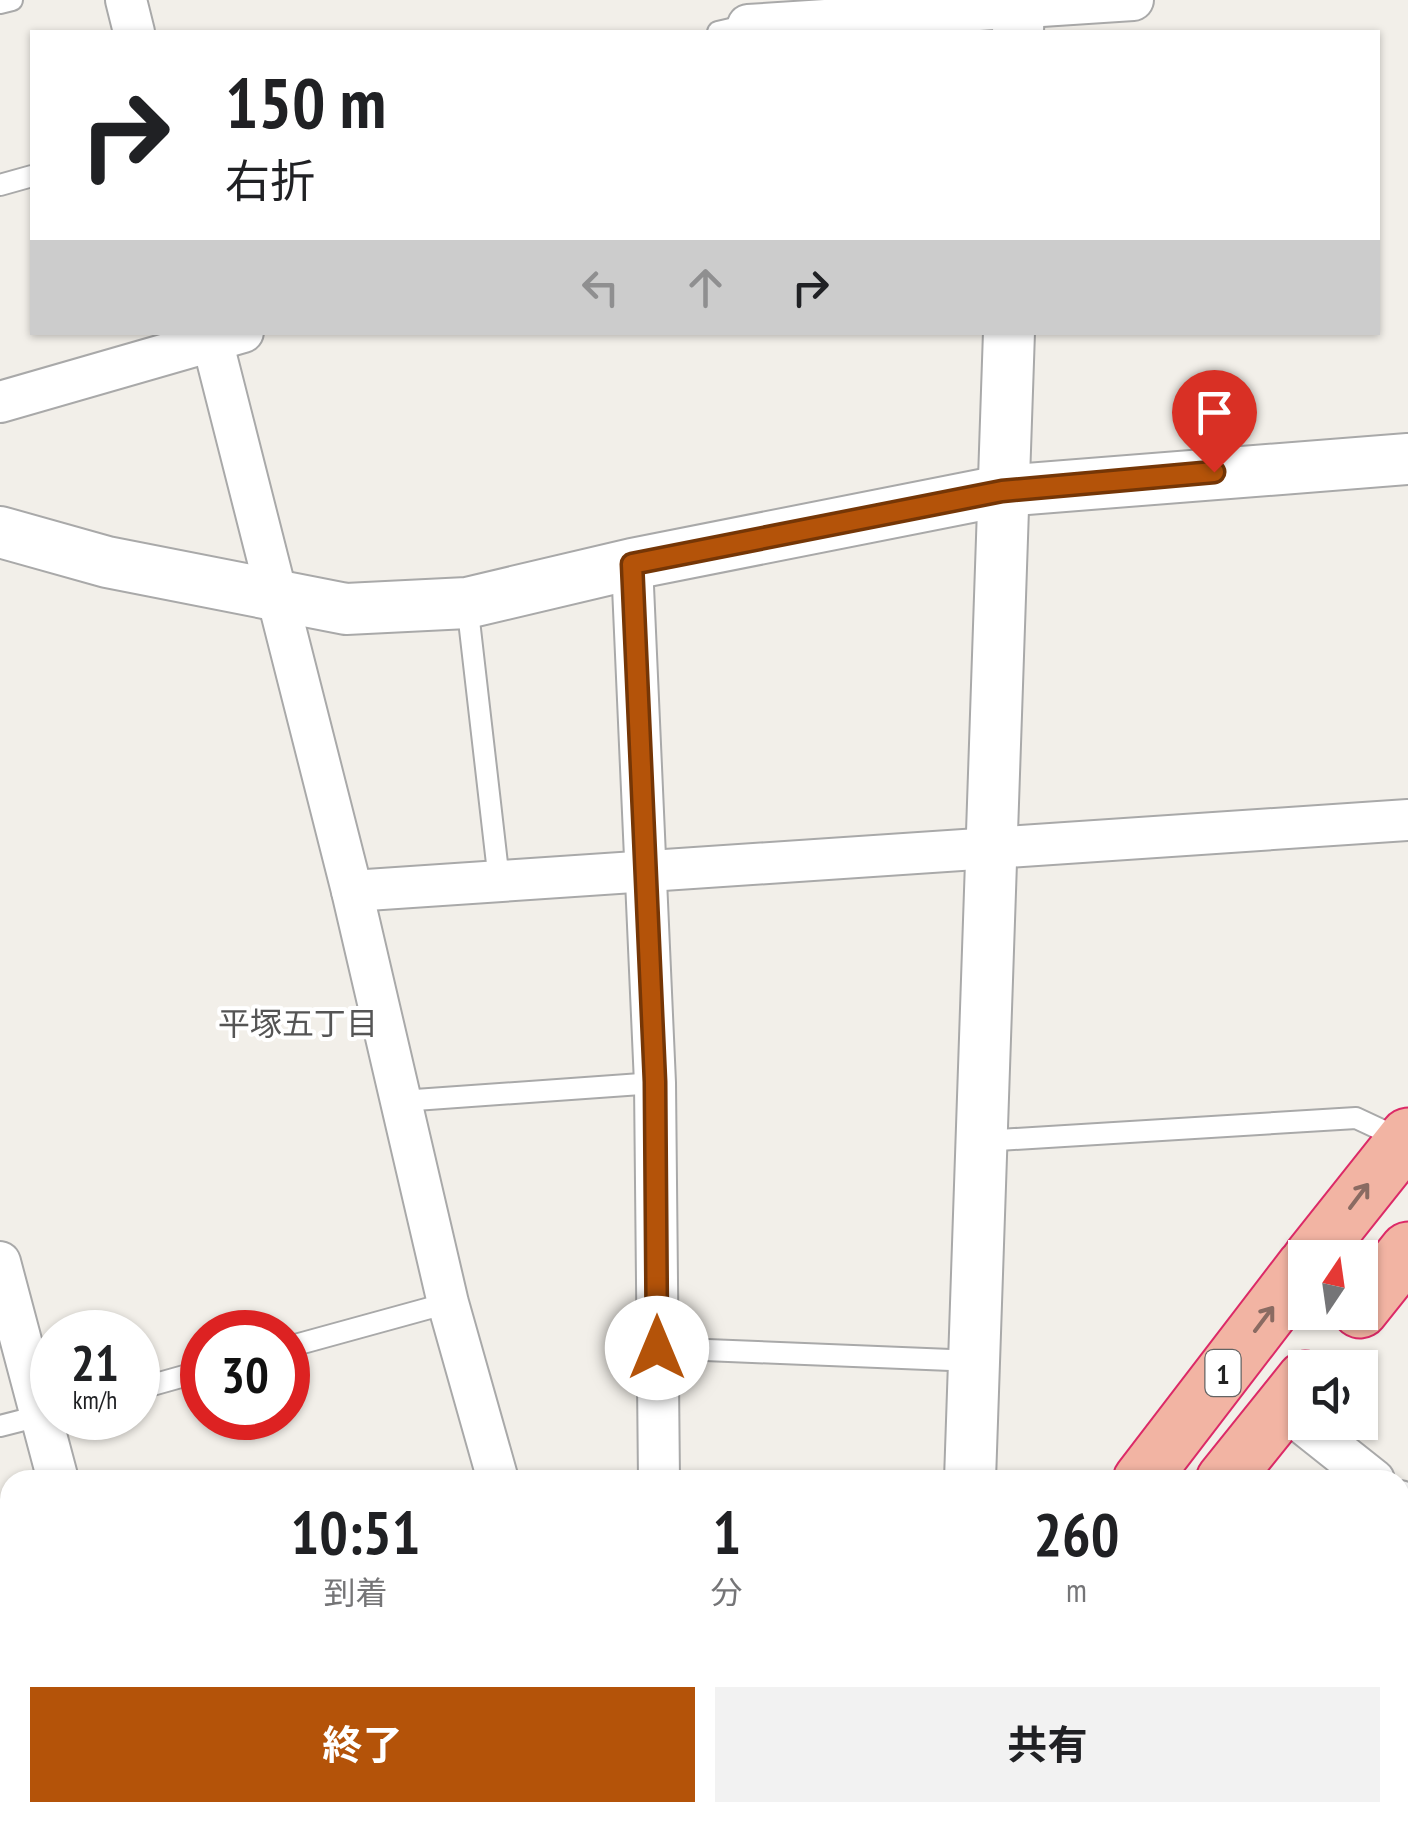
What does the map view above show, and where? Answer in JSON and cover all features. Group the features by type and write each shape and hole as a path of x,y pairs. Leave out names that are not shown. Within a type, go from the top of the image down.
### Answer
{"highway":[{"path":"1325,1240 1406,1138"},
{"name":"1","path":"1378,1287 1408,1250"},
{"name":"1","path":"1149,1470 1288,1288"},
{"name":"1","path":"1328,1350 1344,1330"},
{"name":"1","path":"1232,1470 1288,1400"}],"street":[{"path":"126,0 134,30"},
{"path":"738,22 1019,13 1132,0"},
{"path":"0,402 222,335 278,598 352,891 448,1303 495,1470"},
{"path":"970,1470 1009,335"},
{"path":"0,532 107,562 346,609 468,603 632,564 1002,491 1408,460"},
{"path":"632,564 655,1082 659,1470"},
{"path":"352,891 646,868 1408,820"},
{"path":"0,1262 30,1359"},
{"path":"51,1440 56,1470"},
{"path":"1343,1440 1366,1470"}],"lane":[{"path":"0,3 12,0"},
{"path":"0,185 30,177"},
{"path":"468,603 499,882"},
{"path":"401,1100 655,1082"},
{"path":"983,1141 1356,1118 1406,1138"},
{"path":"310,1341 448,1303"},
{"path":"657,1348 975,1361"},
{"path":"0,1426 30,1418"}],"district":[{"name":"平塚五丁目","path":"298,1023"}],"route":[{"path":"657,1348 655,1082 632,564 1002,491 1214,472"}]}
